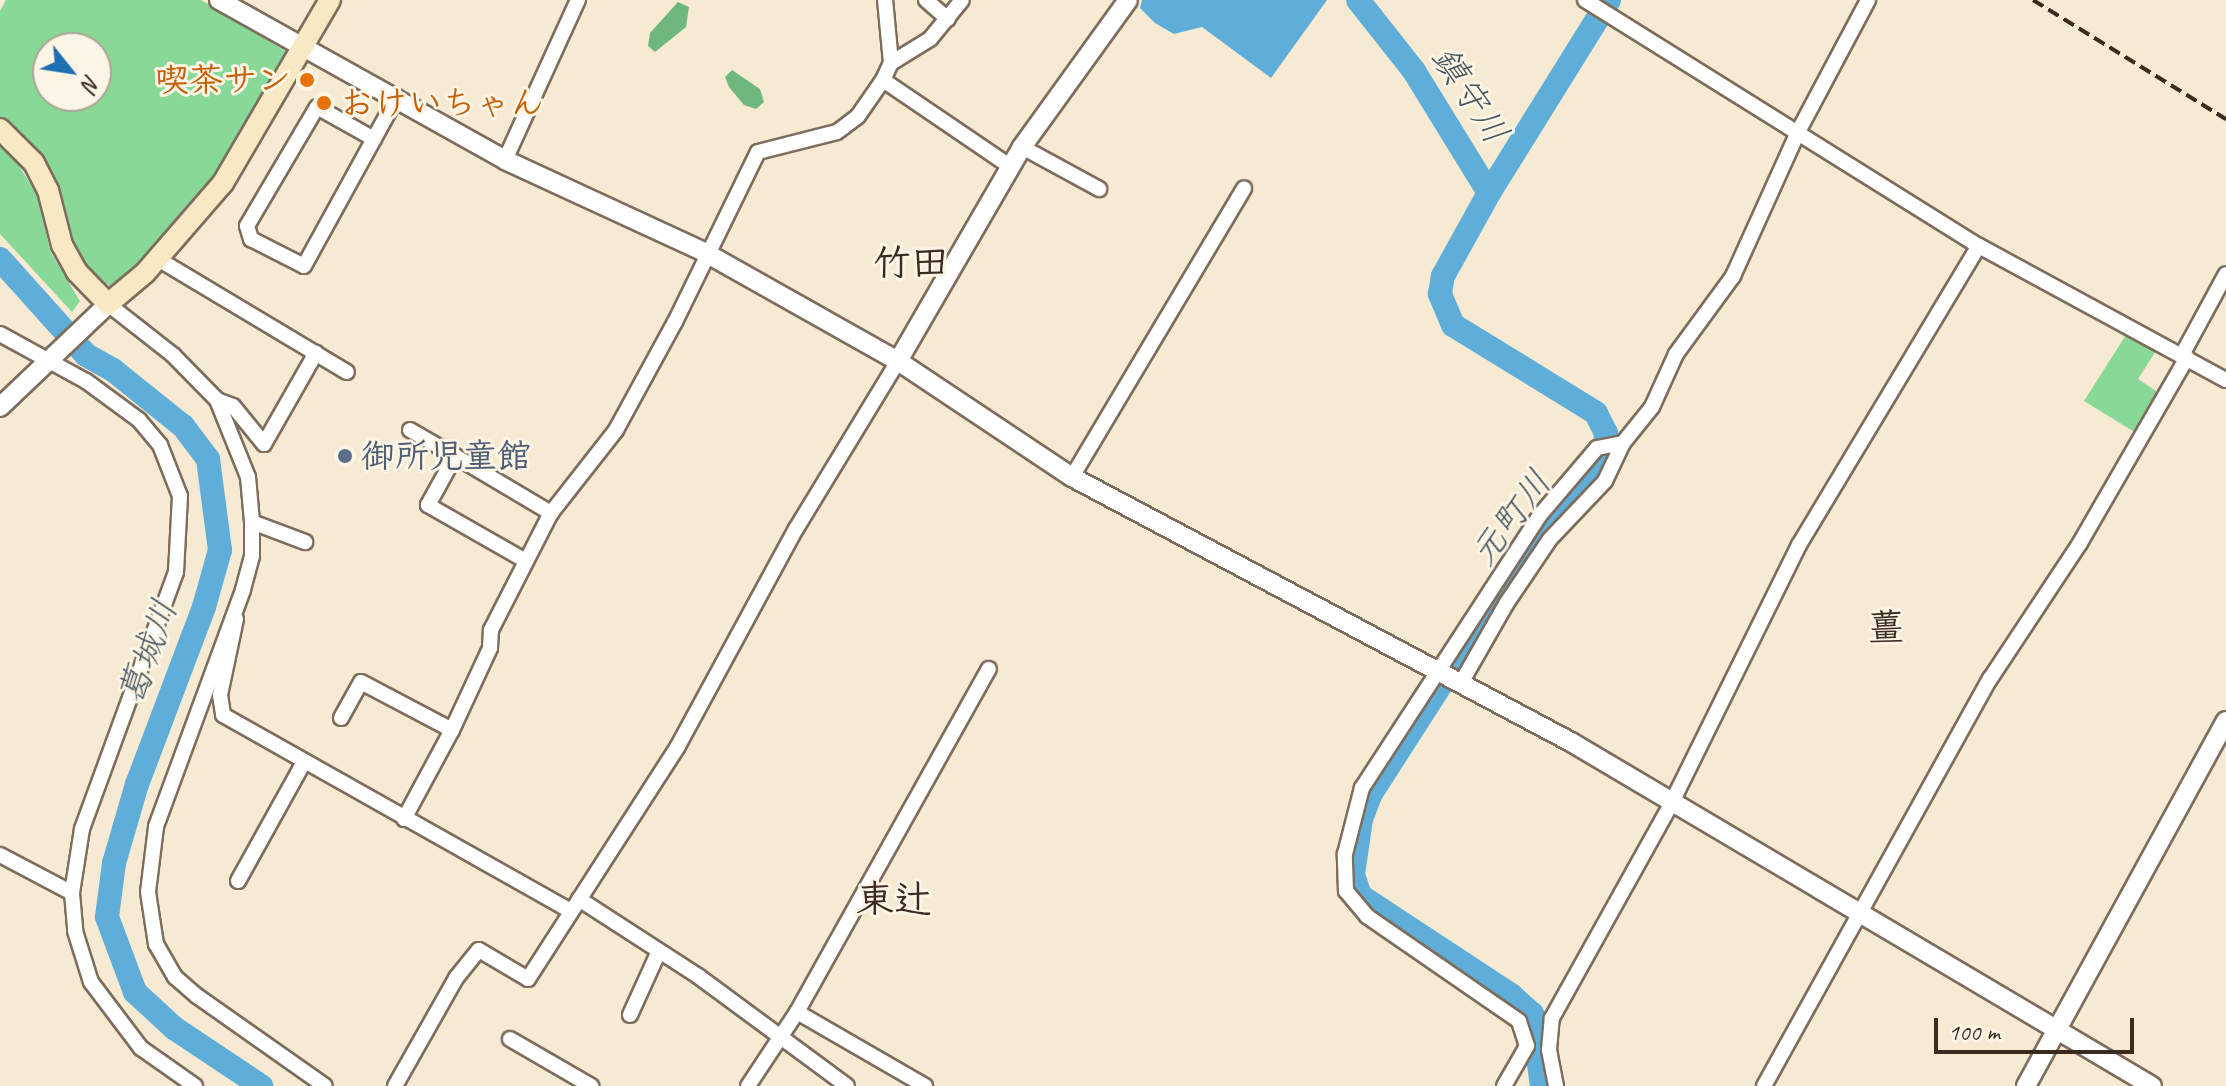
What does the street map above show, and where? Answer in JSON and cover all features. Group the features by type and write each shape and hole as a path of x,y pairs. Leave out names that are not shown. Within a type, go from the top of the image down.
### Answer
{"main road":[{"path":"0,129 34,163 48,190 62,245 102,310 158,259 223,183 330,0"}],"street":[{"path":"219,0 505,160 706,253 898,361 1072,477 1280,590 1461,683 1672,802 2152,1086"},
{"path":"505,160 578,0"},
{"path":"404,819 452,730 490,648 491,630 551,513 616,430 675,322 706,253 758,152 837,132 858,116 883,80 891,63 885,0"},
{"path":"926,0 948,19"},
{"path":"891,63 930,39 962,0"},
{"path":"395,1086 456,978 479,950 528,979 678,746 796,529 1022,147 1128,0"},
{"path":"1461,683 1515,591 1550,539 1605,481 1621,442 1652,407 1676,354 1733,276 1799,130 1868,0"},
{"path":"1597,7 1799,130 1979,246 2226,380"},
{"path":"883,80 1011,167"},
{"path":"374,139 317,107 247,226 251,239 304,266 374,139 397,97"},
{"path":"1022,147 1099,189"},
{"path":"1072,477 1244,188"},
{"path":"1556,1086 1548,1050 1552,1018 1672,802 1799,545 1979,246"},
{"path":"158,259 347,372"},
{"path":"1764,1086 1857,912 1990,679 2080,543 2185,356 2226,274"},
{"path":"0,407 102,310 173,355 217,400 248,477 252,556 236,611 156,827 148,873 149,915 156,944 175,977 325,1086"},
{"path":"0,334 51,358 112,398 160,445 180,496 182,531 166,607 82,829 72,893 75,931 91,982 141,1048 195,1086"},
{"path":"217,400 233,406 264,444 316,353"},
{"path":"410,430 551,513"},
{"path":"1527,1057 1519,1021 1367,916 1346,891 1345,854 1362,788 1519,544 1597,448 1621,442"},
{"path":"455,456 428,505 526,561"},
{"path":"252,522 305,542"},
{"path":"236,611 220,695 223,715 404,819 659,951 847,1086"},
{"path":"748,1086 797,1012 989,669"},
{"path":"341,718 361,682 452,730"},
{"path":"2026,1086 2226,721"},
{"path":"238,881 304,762"},
{"path":"0,855 72,893"},
{"path":"630,1015 659,951"},
{"path":"797,1012 925,1086"},
{"path":"510,1039 591,1086"},
{"path":"1504,1086 1527,1057 1548,1050"}],"green space":[{"path":"6,0 201,0 287,52 217,179 142,264 113,288 93,275 75,253 41,158 0,120 0,11"},
{"path":"678,2 689,7 686,27 655,52 648,46 650,33"},
{"path":"732,70 760,89 764,102 756,109 744,105 729,87 725,77"},
{"path":"0,145 10,151 37,195 51,253 80,301 72,312 0,234"},
{"path":"2131,327 2161,343 2138,379 2165,397 2141,436 2084,401"}],"water":[{"path":"1142,0 1327,0 1271,78 1202,27 1174,34 1155,23 1140,8"}],"waterway":[{"name":"鎮守川","path":"1358,0 1414,71 1489,193"},
{"name":"元町川","path":"1542,1086 1532,1014 1511,995 1360,896 1353,874 1361,819 1370,795 1528,549 1605,456 1606,433 1596,413 1453,325 1440,294 1443,276 1489,193 1609,0"},
{"name":"葛城川","path":"0,259 86,355 113,370 183,426 208,459 220,550 204,607 137,784 114,863 107,917 135,992 174,1028 261,1086"}],"railway":[{"path":"2033,0 2226,119"}],"place":[{"name":"喫茶サン","path":"307,80"},
{"name":"おけいちゃん","path":"324,103"},
{"name":"御所児童館","path":"345,456"}],"district":[{"name":"竹田","path":"911,263"},
{"name":"薑","path":"1886,628"},
{"name":"東辻","path":"894,900"}]}
